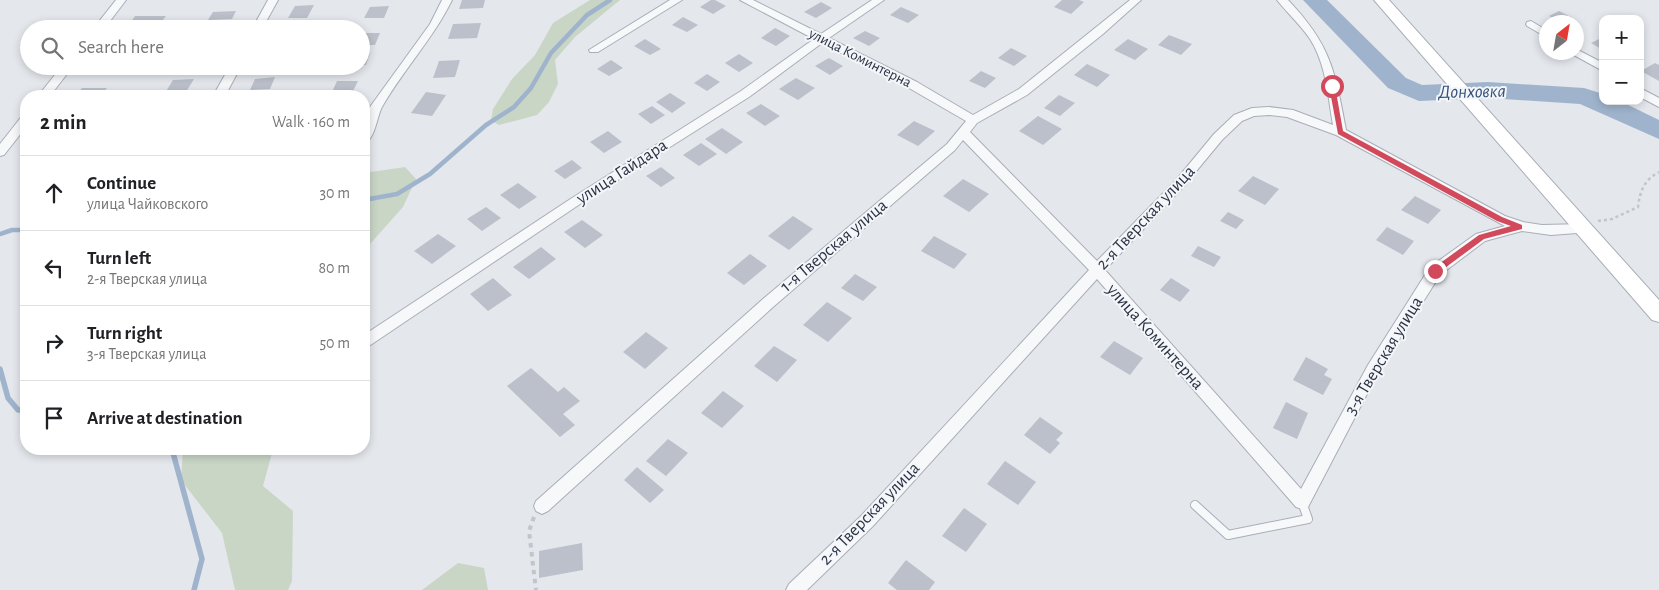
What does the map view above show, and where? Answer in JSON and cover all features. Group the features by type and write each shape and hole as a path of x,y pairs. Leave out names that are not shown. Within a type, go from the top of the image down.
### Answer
{"street":[{"path":"105,20 121,0"},
{"path":"262,20 273,0"},
{"path":"370,122 376,106 435,24 447,0"},
{"path":"594,50 677,0"},
{"name":"улица Коминтерна","path":"745,0 913,85 973,120"},
{"name":"улица Гайдара","path":"370,338 576,202 745,94 878,0"},
{"name":"1-я Тверская улица","path":"542,506 768,302 951,147 973,120 1023,92 1136,0"},
{"path":"1282,0 1309,30 1324,58 1332,86 1340,132"},
{"path":"1381,0 1659,314"},
{"path":"1531,24 1539,29"},
{"path":"1584,57 1599,66"},
{"path":"49,90 61,75"},
{"path":"222,90 231,75"},
{"path":"1644,94 1659,103"},
{"name":"2-я Тверская улица","path":"795,590 867,521 1096,270 1180,183 1218,137 1238,118 1252,112 1269,110 1288,113 1340,132 1500,219 1520,227 1538,231 1582,226"},
{"path":"0,152 20,127"},
{"name":"улица Коминтерна","path":"963,132 1096,270 1302,502"},
{"name":"3-я Тверская улица","path":"1302,502 1373,369 1435,271 1481,237 1520,227"}],"lane":[{"path":"1195,505 1228,536 1308,519 1302,502"}],"path":[{"path":"1582,226 1612,219 1638,207 1641,188 1651,175 1659,172"},
{"path":"536,590 529,531 533,519 542,506"}],"green space":[{"path":"590,0 620,0 575,37 555,60 558,84 549,102 537,115 499,125 491,120 493,109 512,79 535,55 553,23"},
{"path":"405,167 416,179 403,207 370,244 370,172"},
{"path":"183,455 271,455 263,486 293,511 292,581 288,590 235,590 222,533 181,480"},
{"path":"458,563 484,568 488,590 422,590"}],"building":[{"path":"462,0 485,0 483,8 459,9"},
{"path":"711,0 726,6 713,14 700,7"},
{"path":"1062,0 1079,0 1084,2 1071,14 1054,7"},
{"path":"821,2 832,8 816,18 804,12"},
{"path":"314,5 307,18 288,18 295,6"},
{"path":"389,6 384,18 364,18 370,7"},
{"path":"901,7 919,15 908,23 890,15"},
{"path":"236,11 232,19 208,20 213,12"},
{"path":"1559,11 1567,15 1551,15"},
{"path":"135,16 166,16 163,20 132,20"},
{"path":"683,17 698,25 687,32 672,25"},
{"path":"481,23 477,38 448,39 453,24"},
{"path":"775,28 790,36 776,46 761,38"},
{"path":"865,31 880,38 869,46 853,38"},
{"path":"370,33 380,33 375,45 370,45"},
{"path":"1169,35 1192,44 1181,55 1158,45"},
{"path":"645,39 661,49 650,55 634,46"},
{"path":"1128,39 1148,49 1135,60 1114,50"},
{"path":"1599,39 1599,48 1591,43"},
{"path":"1011,48 1027,56 1014,66 998,58"},
{"path":"739,54 753,63 739,72 725,63"},
{"path":"829,58 843,66 830,75 815,66"},
{"path":"460,60 455,77 433,78 439,61"},
{"path":"611,60 623,68 609,76 597,69"},
{"path":"1655,63 1659,65 1659,81 1644,73 1644,69"},
{"path":"1087,64 1110,75 1097,87 1074,75"},
{"path":"981,71 996,78 985,88 969,81"},
{"path":"707,74 720,82 707,91 694,83"},
{"path":"275,77 270,89 250,90 255,79"},
{"path":"796,78 815,88 798,100 779,89"},
{"path":"194,79 187,90 167,90 173,80"},
{"path":"337,81 358,81 354,90 333,90"},
{"path":"82,88 107,88 106,90 80,90"},
{"path":"426,92 446,95 432,116 411,113"},
{"path":"670,93 686,103 672,113 656,102"},
{"path":"1059,95 1075,103 1060,116 1044,108"},
{"path":"761,104 780,116 765,126 746,113"},
{"path":"652,106 665,115 651,124 638,114"},
{"path":"1038,116 1062,129 1043,145 1019,131"},
{"path":"914,121 935,131 918,146 897,135"},
{"path":"722,128 743,142 726,154 705,139"},
{"path":"608,131 622,142 604,153 590,142"},
{"path":"701,143 717,154 699,166 683,155"},
{"path":"572,160 582,168 565,179 554,171"},
{"path":"661,167 675,178 661,187 646,176"},
{"path":"1253,176 1279,189 1265,205 1238,191"},
{"path":"963,179 989,194 969,212 943,196"},
{"path":"518,183 537,197 519,209 500,195"},
{"path":"1415,196 1441,210 1428,224 1401,210"},
{"path":"486,207 501,218 482,231 467,219"},
{"path":"1228,212 1244,220 1236,229 1220,221"},
{"path":"793,216 813,229 789,250 768,236"},
{"path":"582,220 603,235 585,248 564,232"},
{"path":"1387,227 1414,241 1403,255 1376,240"},
{"path":"438,234 456,246 432,264 414,251"},
{"path":"934,236 967,254 954,269 921,251"},
{"path":"1198,246 1221,257 1214,267 1191,256"},
{"path":"541,247 556,259 529,279 513,267"},
{"path":"750,254 767,266 744,285 727,273"},
{"path":"855,274 877,287 863,301 841,288"},
{"path":"493,278 512,295 488,311 470,294"},
{"path":"1171,278 1190,290 1180,302 1160,290"},
{"path":"827,302 852,318 828,342 803,325"},
{"path":"646,332 668,348 645,369 623,352"},
{"path":"1114,341 1143,358 1130,375 1100,357"},
{"path":"774,346 797,360 777,382 754,366"},
{"path":"1306,357 1328,369 1324,375 1332,379 1323,395 1293,380"},
{"path":"531,368 558,392 564,387 580,401 563,414 575,425 560,437 507,386"},
{"path":"723,391 744,406 722,428 701,413"},
{"path":"1286,402 1308,413 1297,439 1273,428"},
{"path":"1040,417 1063,433 1056,440 1060,443 1050,454 1024,435"},
{"path":"668,439 688,453 666,476 646,461"},
{"path":"1005,461 1036,482 1018,505 987,484"},
{"path":"637,467 664,490 650,503 624,480"},
{"path":"964,508 987,524 966,552 942,536"},
{"path":"582,543 583,570 539,578 539,551"},
{"path":"906,560 935,582 929,590 897,590 888,583"}],"waterway":[{"path":"370,199 397,194 430,174 486,125 514,107 531,88 551,53 587,15 610,0"},
{"name":"Донховка","path":"1314,0 1397,83 1419,93 1488,90 1584,96 1623,112 1659,130"},
{"path":"0,234 12,230 20,230"},
{"path":"0,369 8,398 20,410"},
{"path":"174,455 202,559 194,590"}],"route":[{"path":"1332,86 1340,132 1500,219 1520,227 1481,237 1435,271"}]}
